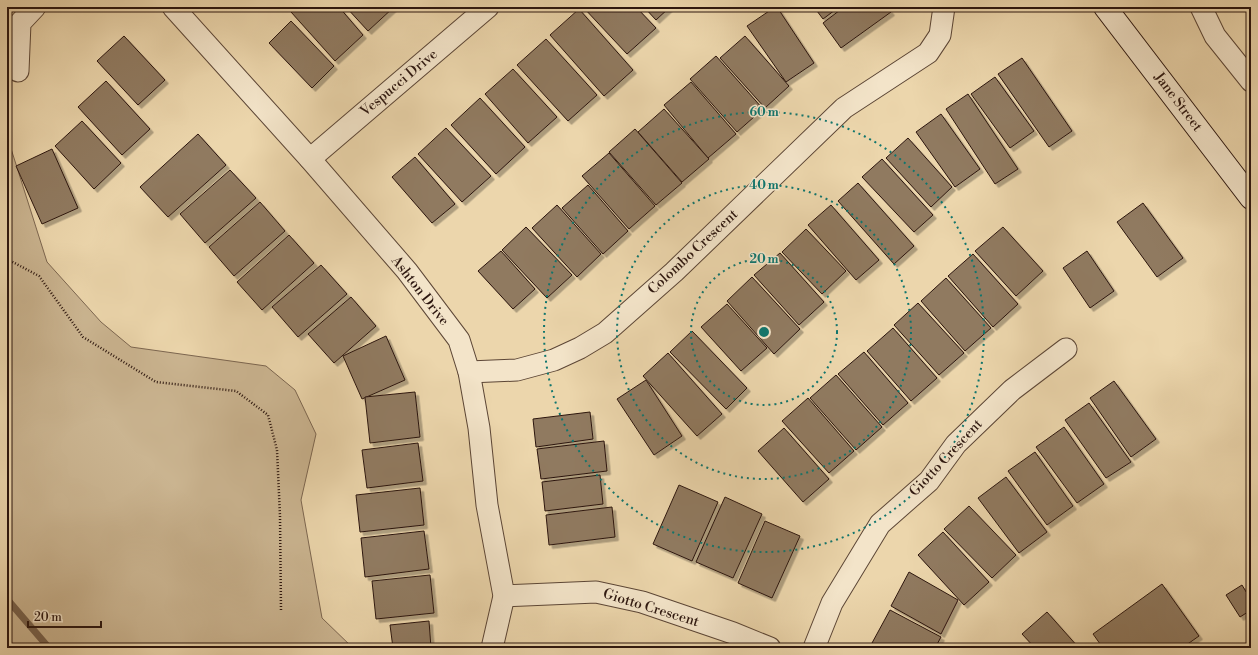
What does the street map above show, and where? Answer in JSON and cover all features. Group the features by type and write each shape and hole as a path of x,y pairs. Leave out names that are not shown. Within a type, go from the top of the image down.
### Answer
{"main road":[{"name":"Jane Street","path":"1105,7 1251,198"}],"street":[{"path":"18,71 20,23 35,7"},
{"name":"Ashton Drive","path":"173,7 310,159 407,271 459,340 469,372 479,428 487,505 504,596 492,648"},
{"name":"Vespucci Drive","path":"310,159 488,7"},
{"name":"Colombo Crescent","path":"469,372 517,370 554,360 580,348 605,333 674,272 844,108 928,53 940,35 944,7"},
{"path":"1200,7 1216,36 1251,81"},
{"name":"Giotto Crescent","path":"814,648 832,603 880,524 929,481 956,444 1012,390 1066,349"},
{"name":"Giotto Crescent","path":"504,596 596,592 642,602 733,633 770,648"}],"path":[{"path":"7,259 39,276 83,337 156,382 236,391 268,415 276,450 280,516 281,611"}],"shaded area":[{"path":"7,136 47,262 101,322 131,347 266,366 295,390 316,434 301,500 322,618 353,648 7,648"}],"building":[{"path":"297,7 339,7 363,35 335,61 291,12"},
{"path":"346,7 394,7 368,31"},
{"path":"583,7 636,7 656,28 627,54"},
{"path":"644,7 670,7 656,20"},
{"path":"777,7 814,63 786,82 747,26"},
{"path":"814,7 839,7 823,19"},
{"path":"844,7 887,7 891,12 841,48 823,23"},
{"path":"579,9 633,70 604,96 550,35"},
{"path":"291,21 334,66 312,88 269,43"},
{"path":"124,36 165,80 138,105 97,61"},
{"path":"745,36 789,86 765,108 720,58"},
{"path":"546,39 597,95 568,121 517,65"},
{"path":"716,56 763,109 737,132 690,79"},
{"path":"1022,58 1072,131 1049,147 998,74"},
{"path":"513,69 557,117 528,143 485,94"},
{"path":"995,77 1034,131 1010,148 971,94"},
{"path":"106,81 150,129 122,155 78,107"},
{"path":"691,82 736,134 708,158 664,105"},
{"path":"968,94 1018,169 995,184 946,109"},
{"path":"480,98 525,147 496,174 451,125"},
{"path":"664,109 709,159 682,182 638,132"},
{"path":"941,114 980,169 955,187 916,132"},
{"path":"82,121 121,163 94,189 55,146"},
{"path":"446,128 491,176 462,202 418,154"},
{"path":"635,129 682,183 656,205 609,152"},
{"path":"198,134 226,165 168,217 140,187"},
{"path":"908,138 952,187 931,207 886,158"},
{"path":"52,149 78,208 42,224 16,166"},
{"path":"609,153 655,206 629,229 582,176"},
{"path":"415,157 455,204 432,223 392,177"},
{"path":"882,159 933,215 914,232 862,177"},
{"path":"230,170 256,198 205,243 180,214"},
{"path":"858,183 914,246 894,264 838,201"},
{"path":"588,185 628,231 603,254 562,208"},
{"path":"260,202 285,231 234,276 209,247"},
{"path":"1143,203 1183,258 1157,277 1117,222"},
{"path":"557,205 601,254 577,277 532,228"},
{"path":"831,205 879,260 856,280 808,225"},
{"path":"526,227 572,275 547,298 502,250"},
{"path":"1003,227 1043,271 1016,296 975,251"},
{"path":"806,229 846,271 822,294 782,252"},
{"path":"289,235 314,263 262,310 237,282"},
{"path":"501,251 535,289 513,309 478,271"},
{"path":"1087,251 1114,291 1090,308 1063,268"},
{"path":"780,253 824,302 799,325 754,275"},
{"path":"973,254 1018,304 993,327 948,276"},
{"path":"321,265 347,294 298,337 272,307"},
{"path":"752,277 800,329 774,354 727,301"},
{"path":"946,278 991,328 965,351 921,301"},
{"path":"351,297 376,326 334,363 308,334"},
{"path":"918,303 964,353 939,375 894,325"},
{"path":"727,304 767,348 741,371 701,327"},
{"path":"893,328 937,378 911,401 867,351"},
{"path":"692,331 747,388 726,409 670,352"},
{"path":"386,336 405,380 362,399 343,356"},
{"path":"864,352 908,403 883,425 838,374"},
{"path":"668,353 722,414 697,436 643,376"},
{"path":"836,375 882,427 856,450 810,398"},
{"path":"646,380 682,436 654,455 617,399"},
{"path":"1114,381 1156,439 1131,457 1090,398"},
{"path":"415,392 420,437 370,443 365,397"},
{"path":"808,398 854,451 829,473 782,421"},
{"path":"1089,403 1131,462 1106,478 1065,420"},
{"path":"590,412 593,439 536,447 533,419"},
{"path":"1064,427 1104,484 1077,503 1036,447"},
{"path":"784,428 829,479 803,502 758,451"},
{"path":"604,441 607,471 541,479 537,449"},
{"path":"418,443 423,481 367,488 362,450"},
{"path":"1035,452 1073,506 1047,525 1008,471"},
{"path":"600,475 603,504 545,511 542,482"},
{"path":"1006,477 1047,532 1019,553 978,498"},
{"path":"679,485 718,502 692,561 653,544"},
{"path":"420,488 424,525 360,532 356,495"},
{"path":"725,497 762,514 733,578 696,562"},
{"path":"969,506 1016,555 992,578 944,529"},
{"path":"612,507 615,537 549,545 546,515"},
{"path":"765,521 800,536 772,598 738,583"},
{"path":"424,531 429,569 365,577 361,538"},
{"path":"943,532 989,582 964,605 918,555"},
{"path":"909,572 958,600 941,634 891,606"},
{"path":"430,575 434,613 376,619 372,581"},
{"path":"1162,584 1199,636 1182,648 1103,648 1093,634"},
{"path":"1242,585 1251,600 1251,610 1240,617 1226,595"},
{"path":"890,610 941,637 935,648 882,648 872,643"},
{"path":"1047,612 1079,648 1035,648 1022,634"},
{"path":"429,621 431,648 393,648 390,625"}],"waterway":[{"path":"7,599 49,648"}]}
